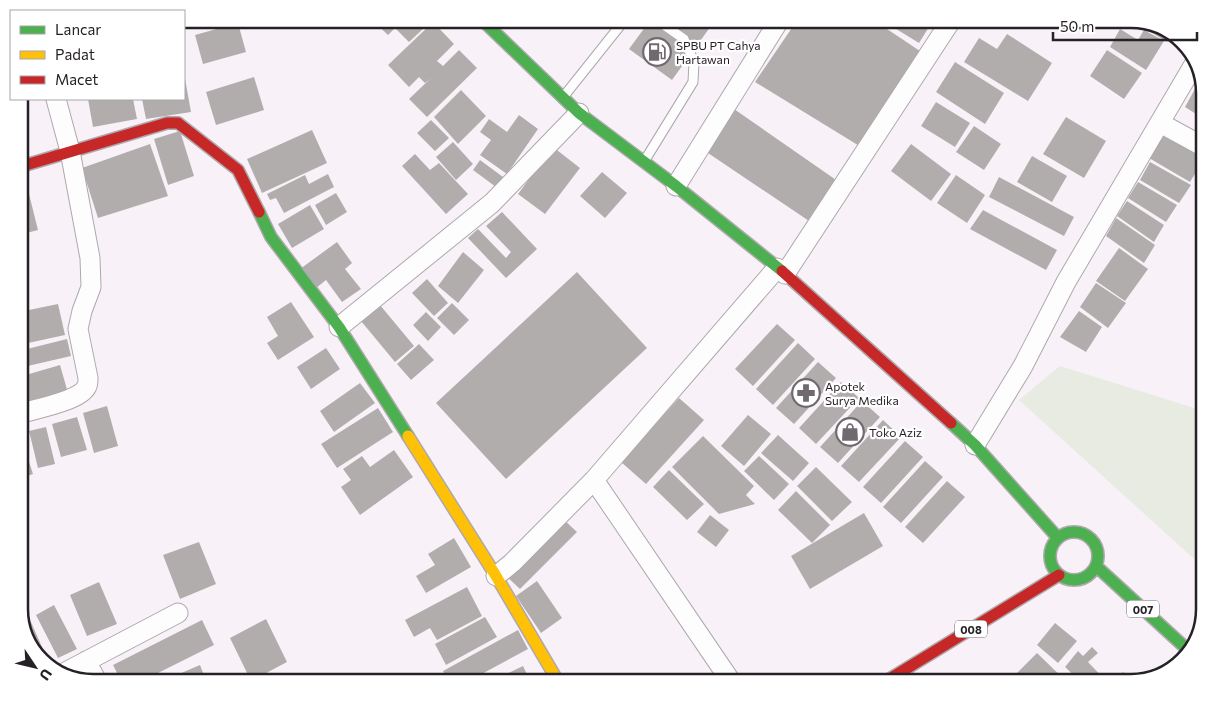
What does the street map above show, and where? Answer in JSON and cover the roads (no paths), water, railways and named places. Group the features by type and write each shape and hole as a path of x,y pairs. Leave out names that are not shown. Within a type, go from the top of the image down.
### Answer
{"street":[{"path":"488,27 579,113 676,186 781,271 975,445 1058,538"},
{"path":"676,186 775,27"},
{"path":"496,576 512,563 594,480 781,271 947,27"},
{"path":"975,445 1024,366 1066,282 1191,69"},
{"path":"28,411 73,398 82,393 87,386 88,378 78,329 82,311 90,293 92,277 90,258 70,151 56,100"},
{"path":"339,327 492,203 579,113"},
{"path":"1160,122 1195,142"},
{"path":"28,164 166,124 178,123 186,127 196,137 228,160 238,170 271,237 339,327 496,576 554,674"},
{"path":"594,480 726,674"},
{"path":"1076,531 1085,534 1092,540 1097,548 1098,557 1096,566 1091,574 1075,580 1066,579 1058,575 1050,561 1050,552 1058,538 1066,532 1076,531"},
{"name":"007","path":"1096,566 1183,647"},
{"name":"008","path":"898,674 1058,575"},
{"path":"69,670 178,613"},
{"path":"86,661 93,674"}],"lane":[{"path":"563,98 619,27"},
{"path":"644,163 693,82 694,62 684,39 667,27"}],"place":[{"name":"SPBU PT Cahya Hartawan","path":"657,52"},
{"name":"Apotek Surya Medika","path":"806,393"},
{"name":"Toko Aziz","path":"850,432"}]}
